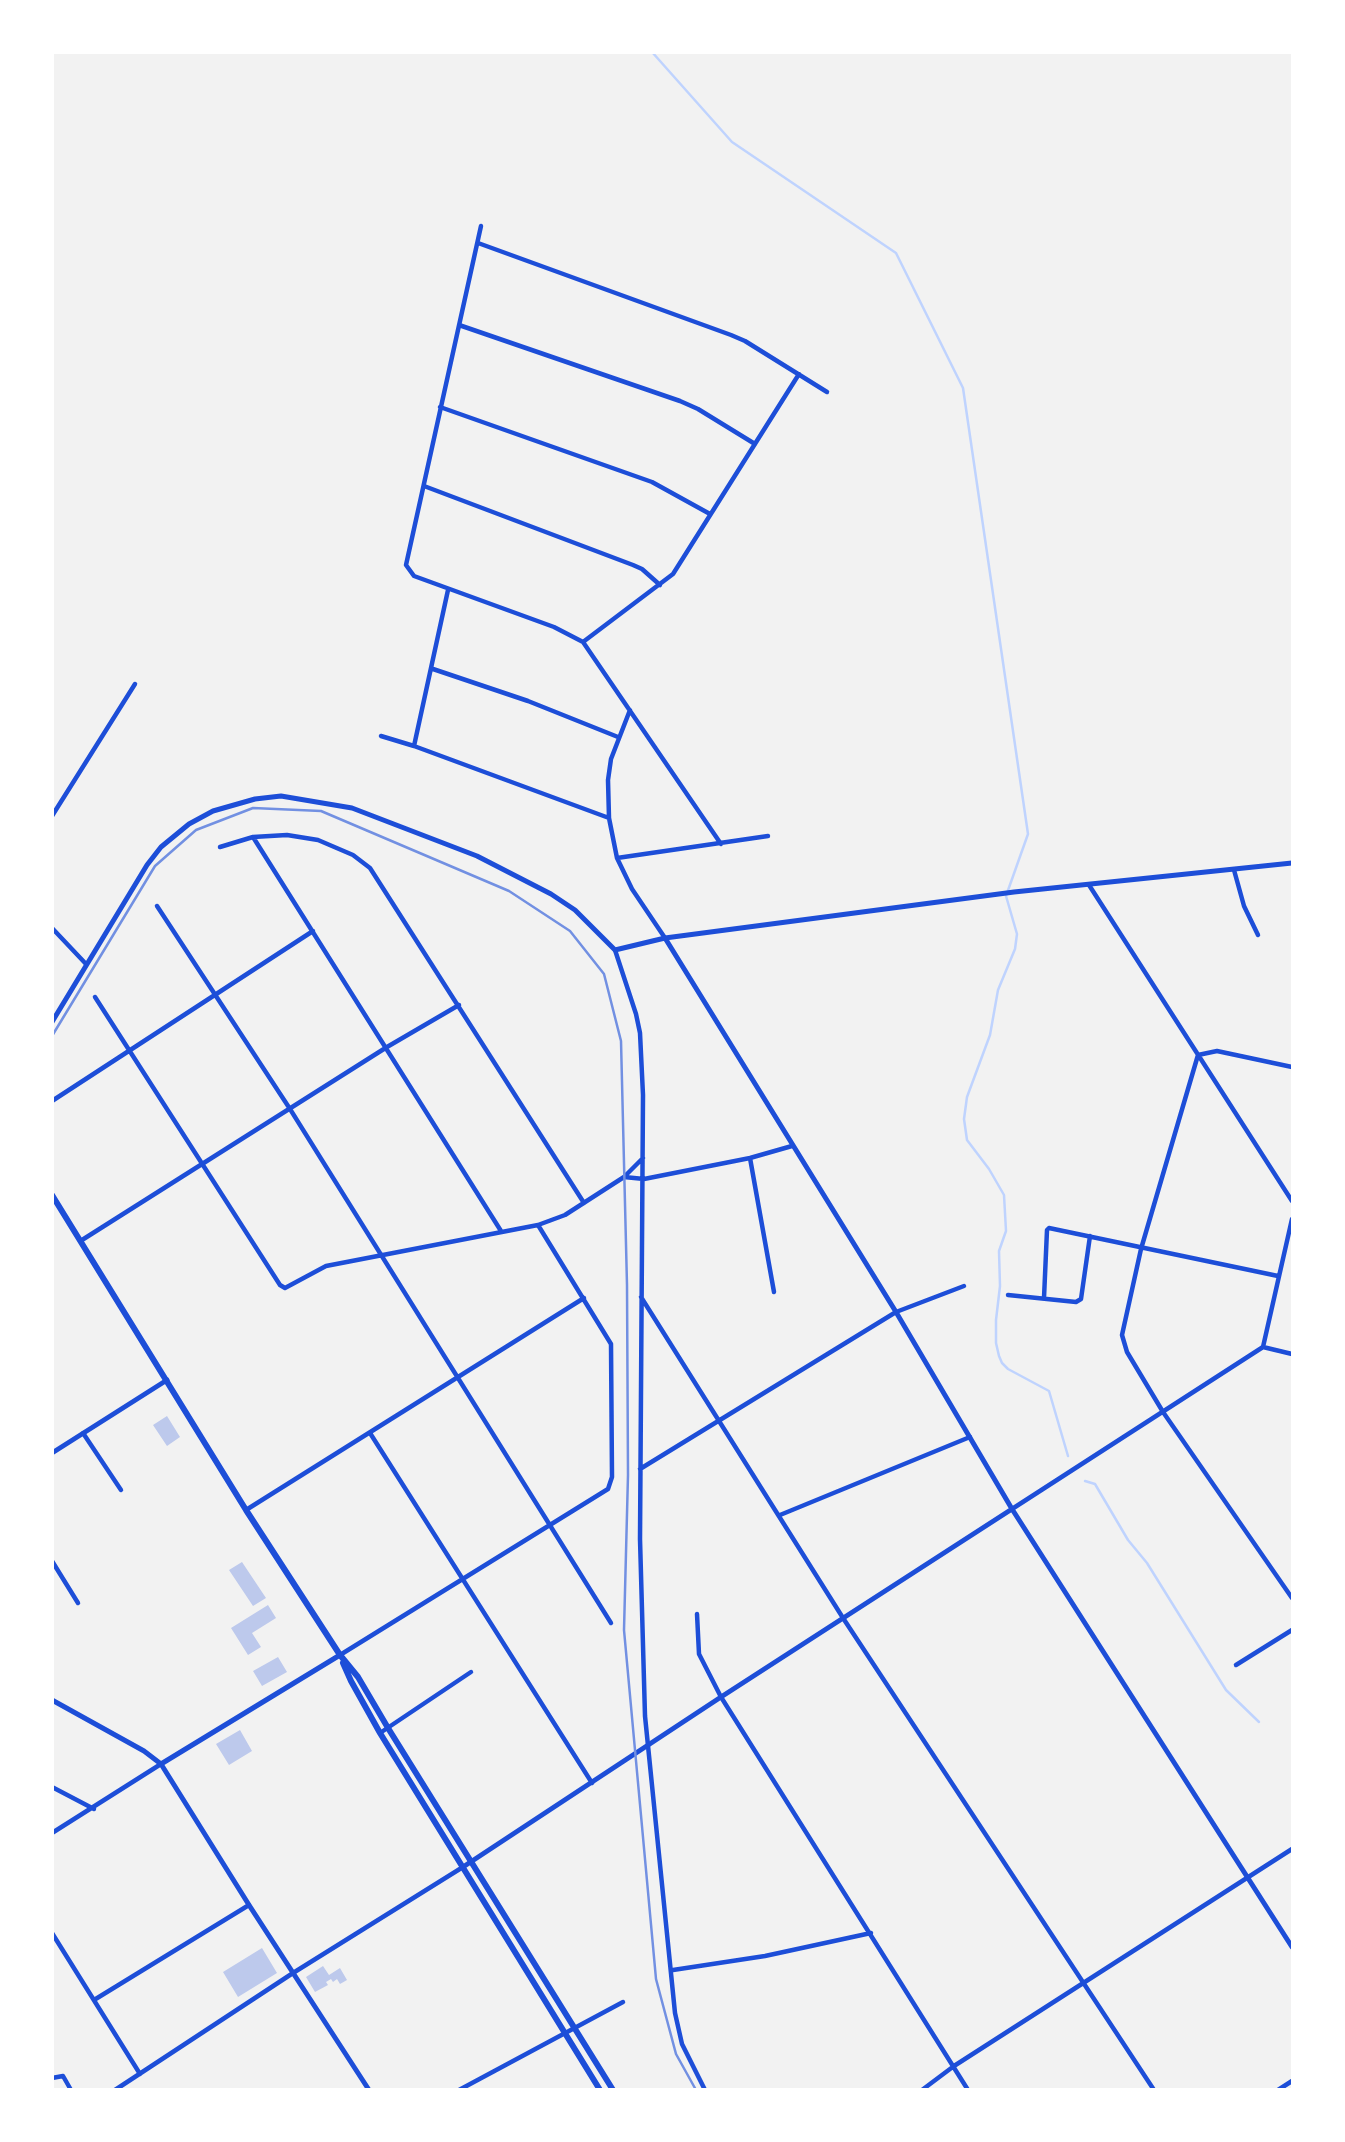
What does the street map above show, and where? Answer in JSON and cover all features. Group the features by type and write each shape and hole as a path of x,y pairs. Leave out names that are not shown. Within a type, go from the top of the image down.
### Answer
{"main road":[{"path":"52,1195 246,1510 340,1655 358,1677 613,2090"},
{"path":"340,1655 380,1733 600,2090"},
{"path":"508,1941 517,1936"}],"street":[{"path":"481,226 406,565 414,576 554,627 583,642 720,844"},
{"path":"478,243 731,335 827,392"},
{"path":"459,325 680,401 755,444"},
{"path":"583,642 660,585 681,563 799,374"},
{"path":"440,407 652,482 710,514"},
{"path":"424,486 633,565 642,569 660,585"},
{"path":"414,746 448,590"},
{"path":"432,669 528,701 618,737"},
{"path":"52,816 135,684"},
{"path":"630,709 611,759 608,780 609,818 617,858 632,889 896,1312 1012,1509 1293,1947"},
{"path":"382,736 609,818"},
{"path":"52,1022 147,865 161,847 189,824 213,811 256,799 281,796 352,808 477,856 551,894 575,911 615,950 632,998 640,1033 644,1179 640,1469 645,1716 673,1970 675,2013 682,2044 705,2090"},
{"path":"220,847 253,836 287,835 318,840 353,855 370,869 584,1203"},
{"path":"253,836 501,1231"},
{"path":"617,858 768,836"},
{"path":"615,950 664,938 997,894 1293,863"},
{"path":"1234,870 1244,906 1258,935"},
{"path":"1088,885 1293,1200"},
{"path":"157,906 290,1109 611,1623"},
{"path":"52,928 86,964"},
{"path":"52,1101 313,931"},
{"path":"95,997 280,1285 285,1288 326,1266 538,1225 584,1203 624,1177 643,1158"},
{"path":"82,1240 387,1046 459,1005"},
{"path":"1198,1055 1217,1051 1293,1067"},
{"path":"1198,1055 1141,1249 1122,1335 1127,1352 1163,1412 1293,1598"},
{"path":"624,1177 644,1179 750,1158 792,1146"},
{"path":"750,1158 774,1292"},
{"path":"115,2090 1263,1347 1293,1219"},
{"path":"52,1833 608,1489 612,1477 611,1344 538,1225"},
{"path":"1044,1298 1049,1228 1278,1276"},
{"path":"1008,1295 1076,1302 1081,1299 1090,1236"},
{"path":"640,1469 896,1312 964,1286"},
{"path":"641,1296 843,1618 1154,2090"},
{"path":"246,1510 584,1298"},
{"path":"1263,1347 1293,1354"},
{"path":"52,1452 167,1380"},
{"path":"83,1433 121,1490"},
{"path":"370,1433 592,1783"},
{"path":"780,1515 970,1437"},
{"path":"52,1561 79,1603"},
{"path":"697,1614 699,1654 721,1697 968,2090"},
{"path":"1236,1665 1293,1630"},
{"path":"380,1733 471,1672"},
{"path":"52,1700 144,1751 161,1764 369,2090"},
{"path":"52,1787 93,1809"},
{"path":"922,2090 954,2066 1293,1850"},
{"path":"94,2000 249,1905"},
{"path":"52,1933 140,2074"},
{"path":"673,1970 765,1956 871,1933"},
{"path":"459,2090 623,2002"},
{"path":"52,2078 62,2076 71,2090"},
{"path":"1278,2090 1293,2081"}],"building":[{"path":"167,1416 180,1437 167,1446 153,1425"},
{"path":"242,1562 266,1598 253,1606 229,1570"},
{"path":"268,1605 276,1618 252,1633 261,1647 248,1655 231,1628"},
{"path":"278,1657 287,1672 262,1686 253,1671"},
{"path":"240,1730 252,1751 229,1765 216,1744"},
{"path":"262,1948 277,1973 238,1997 223,1972"},
{"path":"323,1966 329,1975 340,1968 347,1980 340,1984 337,1979 333,1982 331,1979 326,1982 328,1985 315,1992 306,1977"}],"waterway":[{"path":"652,52 732,142 896,253 963,388 1028,834 1006,896 1017,934 1015,949 998,990 990,1035 967,1097 964,1119 967,1140 1004,1195 1006,1231 999,1251 1000,1286 996,1320 999,1356 1008,1369 1049,1391 1068,1456"},
{"path":"1085,1481 1095,1484 1128,1540 1147,1563 1226,1690 1259,1722"}],"railway":[{"path":"52,1036 155,866 196,830 253,808 321,811 509,891 570,931 604,974 621,1041 628,1475 624,1630 656,1979 676,2054 696,2090"}]}
